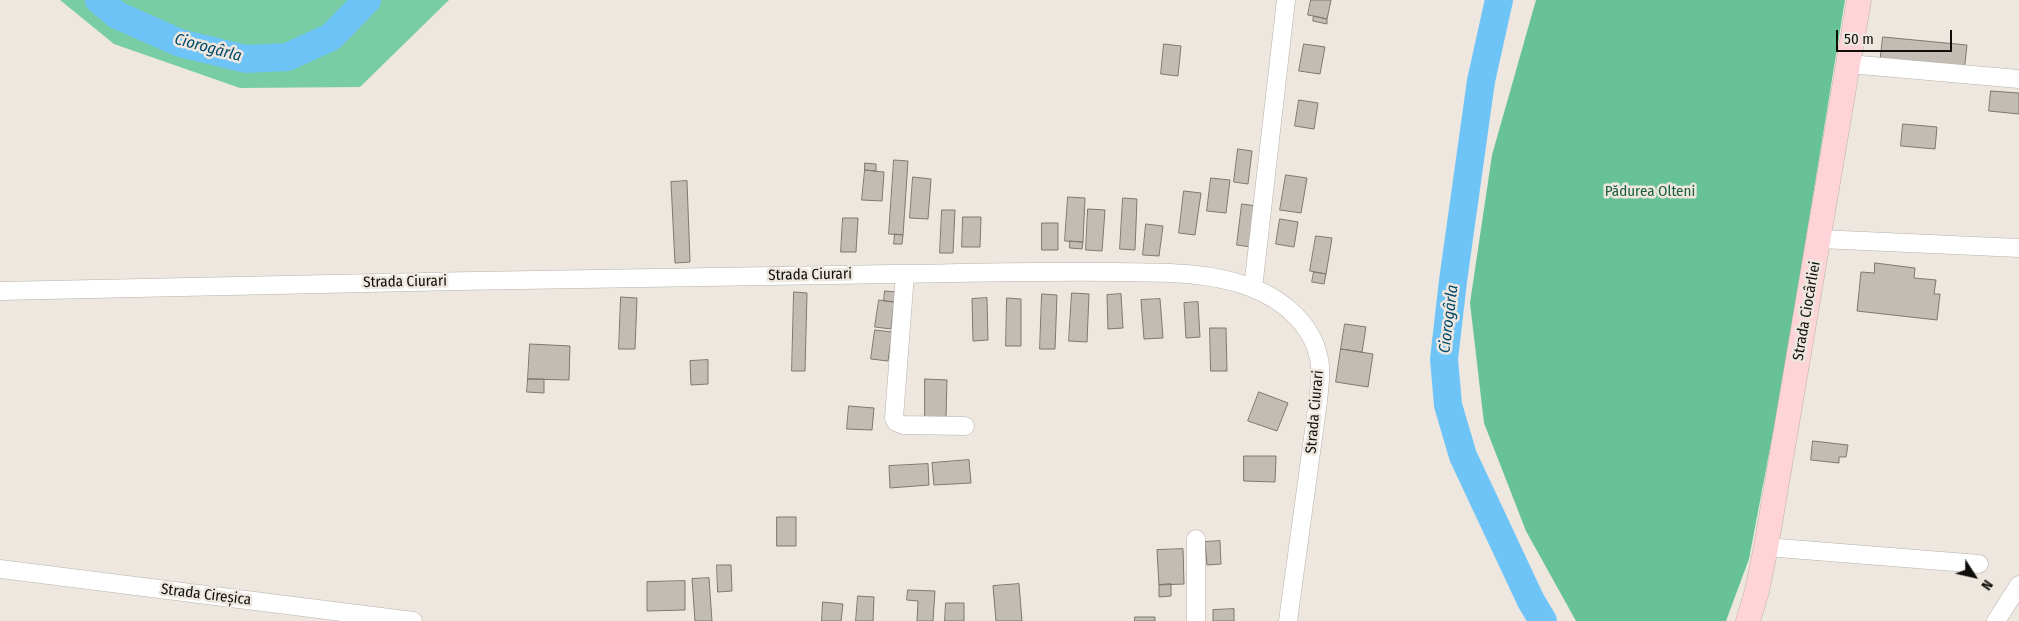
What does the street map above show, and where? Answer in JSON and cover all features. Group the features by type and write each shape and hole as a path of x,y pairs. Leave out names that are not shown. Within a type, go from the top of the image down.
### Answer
{"street":[{"path":"1253,288 1286,0"},
{"name":"Strada Ciocârliei","path":"1748,621 1766,547 1820,239 1859,0"},
{"path":"1849,64 2019,79"},
{"path":"1820,239 2019,248"},
{"name":"Strada Ciurari","path":"0,291 512,279 1090,272 1198,273 1229,280 1253,288 1275,299 1295,314 1307,329 1315,344 1320,368 1318,401 1288,621"},
{"path":"905,274 894,418 896,422 902,425 965,426"},
{"path":"1196,539 1196,621"},
{"path":"1766,547 1980,564"},
{"name":"Strada Cireșica","path":"0,569 413,621"},
{"path":"1996,621 2019,585"}],"green space":[{"path":"60,0 449,0 360,87 240,88 114,44"},
{"name":"Pădurea Olteni","path":"1536,0 1845,0 1782,385 1749,559 1726,621 1576,621 1526,531 1484,423 1470,303 1492,155"}],"building":[{"path":"1311,0 1331,0 1327,19 1308,15"},
{"path":"1314,16 1327,19 1327,24 1313,21"},
{"path":"1883,37 1967,45 1964,72 1880,64"},
{"path":"1164,44 1181,46 1178,76 1161,74"},
{"path":"1304,44 1325,47 1320,74 1299,71"},
{"path":"1991,91 2019,93 2019,114 1989,111"},
{"path":"1299,100 1318,103 1314,129 1295,126"},
{"path":"1903,124 1937,127 1935,149 1901,146"},
{"path":"1238,149 1252,151 1248,184 1234,182"},
{"path":"894,160 908,161 903,235 889,234"},
{"path":"865,163 876,164 876,171 865,170"},
{"path":"865,170 884,172 882,201 862,200"},
{"path":"1286,175 1307,178 1301,213 1280,210"},
{"path":"913,177 931,179 928,219 910,218"},
{"path":"1211,178 1230,180 1226,213 1207,211"},
{"path":"687,181 690,262 675,263 671,182"},
{"path":"1184,191 1201,193 1195,235 1179,233"},
{"path":"1068,197 1085,198 1083,242 1065,241"},
{"path":"1123,198 1137,199 1135,250 1120,249"},
{"path":"1242,204 1257,206 1251,247 1237,245"},
{"path":"1088,209 1105,210 1102,251 1086,250"},
{"path":"942,210 955,210 953,253 940,253"},
{"path":"963,217 981,217 980,247 962,247"},
{"path":"843,218 858,218 856,252 841,252"},
{"path":"1280,219 1298,222 1294,247 1276,244"},
{"path":"1042,223 1058,223 1058,250 1042,250"},
{"path":"1146,224 1163,226 1159,256 1143,255"},
{"path":"895,234 903,235 902,244 894,244"},
{"path":"1316,236 1332,238 1326,274 1310,271"},
{"path":"1070,241 1083,242 1082,249 1070,248"},
{"path":"1875,263 1915,268 1914,278 1936,280 1934,294 1940,294 1937,320 1857,311 1861,272 1874,273"},
{"path":"1314,272 1326,274 1324,284 1312,282"},
{"path":"885,291 896,292 894,302 884,301"},
{"path":"794,292 807,293 805,371 792,371"},
{"path":"1072,293 1089,294 1087,342 1069,341"},
{"path":"1042,294 1057,295 1055,349 1040,349"},
{"path":"1121,294 1123,328 1108,329 1107,295"},
{"path":"621,297 637,298 635,349 619,349"},
{"path":"987,298 988,340 973,341 972,299"},
{"path":"1007,298 1021,299 1021,346 1006,346"},
{"path":"1160,299 1163,338 1144,339 1141,300"},
{"path":"879,300 894,302 891,329 875,327"},
{"path":"1198,302 1200,337 1186,338 1184,303"},
{"path":"1345,324 1366,327 1362,352 1341,349"},
{"path":"1210,328 1226,328 1227,371 1211,371"},
{"path":"875,330 892,332 888,361 871,359"},
{"path":"530,344 570,346 569,380 528,379"},
{"path":"1341,349 1373,354 1368,387 1336,382"},
{"path":"708,360 708,384 691,385 690,361"},
{"path":"528,379 544,379 544,393 527,392"},
{"path":"925,379 947,380 946,417 925,417"},
{"path":"1259,392 1288,403 1277,431 1248,421"},
{"path":"849,406 874,408 872,430 847,429"},
{"path":"1813,441 1848,445 1846,457 1839,457 1839,463 1811,460"},
{"path":"1244,456 1276,456 1275,482 1244,481"},
{"path":"969,460 971,483 934,485 932,463"},
{"path":"928,464 929,485 890,488 889,466"},
{"path":"777,517 796,517 796,546 777,546"},
{"path":"1220,541 1221,564 1207,565 1205,542"},
{"path":"1183,549 1184,584 1159,585 1157,550"},
{"path":"717,565 731,565 732,591 718,592"},
{"path":"709,578 712,621 695,621 692,579"},
{"path":"685,581 685,610 647,611 647,582"},
{"path":"1019,584 1022,621 996,621 993,586"},
{"path":"1171,584 1171,596 1159,597 1159,585"},
{"path":"908,590 935,591 933,621 917,621 918,601 907,600"},
{"path":"858,596 874,597 873,621 856,621"},
{"path":"823,602 843,604 841,621 822,621"},
{"path":"946,603 964,603 964,621 945,621"},
{"path":"1234,609 1234,621 1213,621 1213,610"},
{"path":"1135,617 1155,617 1155,621 1135,621"}],"waterway":[{"name":"Ciorogârla","path":"99,0 117,15 180,43 246,59 287,57 331,37 367,0"},
{"name":"Ciorogârla","path":"1499,0 1481,81 1444,359 1448,405 1463,456 1531,601 1543,621"}]}
